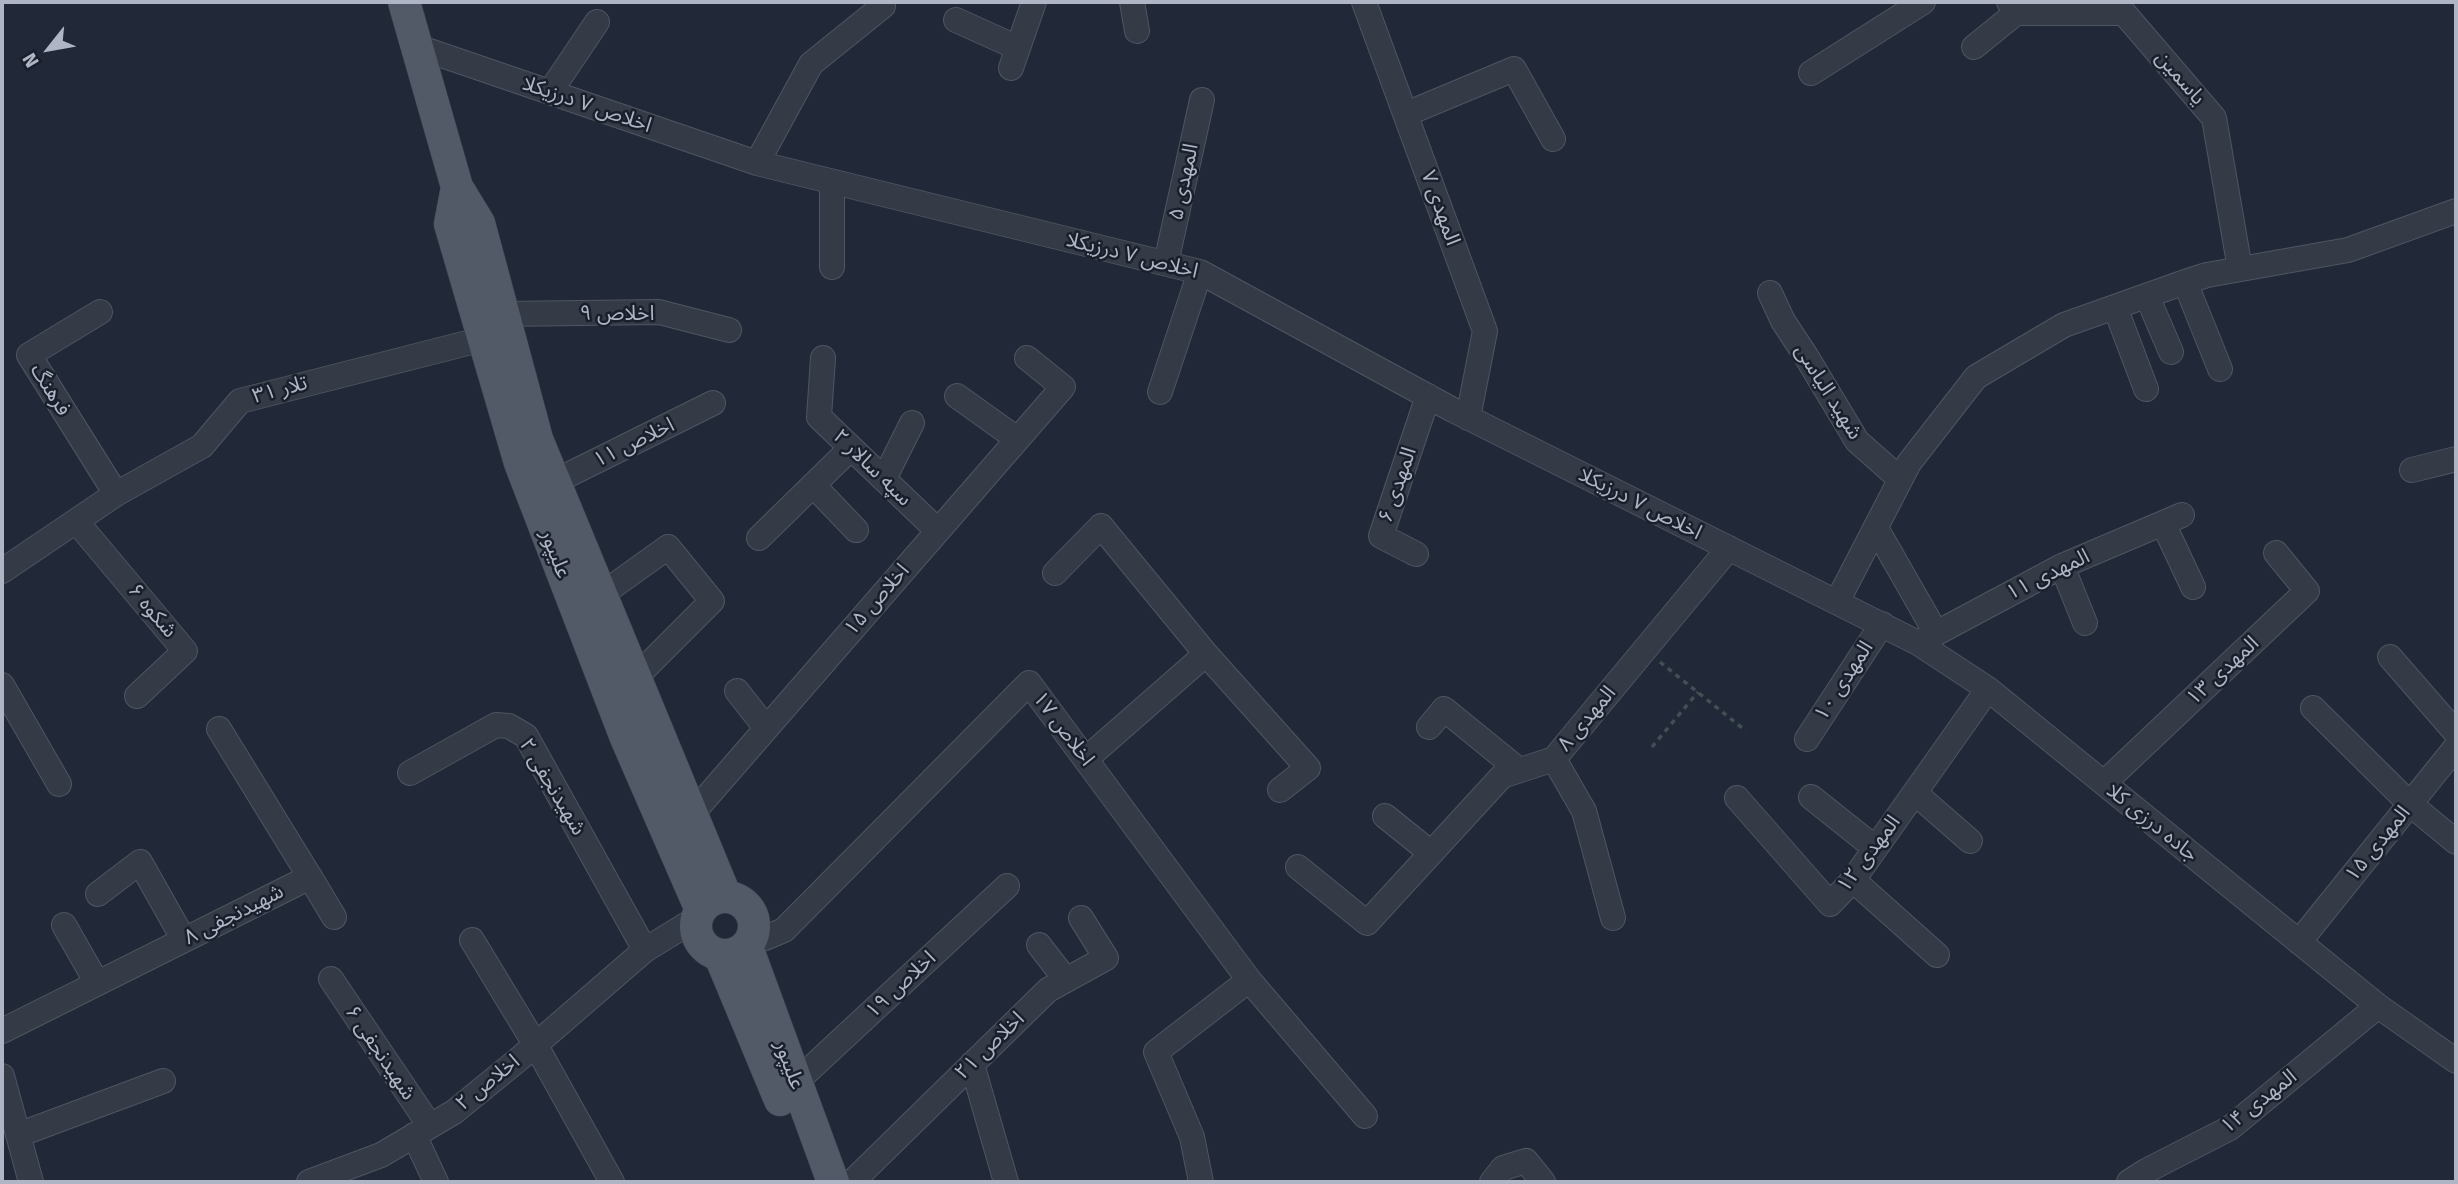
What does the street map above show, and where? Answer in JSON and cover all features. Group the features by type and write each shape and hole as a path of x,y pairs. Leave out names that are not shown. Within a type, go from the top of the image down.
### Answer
{"main road":[{"name":"علیپور","path":"404,2 457,187 479,223 537,439 692,814 720,929 815,1182"},
{"name":"علیپور","path":"457,187 450,224 525,476 626,738 795,1083 833,1182"}],"street":[{"path":"757,163 811,64 883,6 883,2"},
{"path":"956,20 1014,58 1034,2"},
{"path":"1132,2 1137,31"},
{"name":"المهدی ۷","path":"1364,2 1485,331 1468,418"},
{"path":"1811,73 1923,2"},
{"path":"1974,47 2012,7"},
{"name":"یاسمین","path":"2012,7 2124,13 2214,118 2240,269"},
{"path":"550,92 597,22"},
{"name":"اخلاص ۷ درزیکلا","path":"418,47 757,163 1200,272 1468,418 1837,602"},
{"path":"1406,114 1514,69 1553,139"},
{"name":"المهدی ۵","path":"1166,263 1202,100"},
{"path":"832,183 832,267"},
{"path":"1837,602 1909,463 1976,377 2064,324 2185,282 2207,275 2348,250 2456,211"},
{"path":"1160,392 1200,272"},
{"path":"2185,282 2220,369"},
{"name":"شهید الیاسی","path":"1770,293 1783,321 1857,441 1900,480"},
{"path":"2147,296 2171,352"},
{"path":"2115,307 2146,389"},
{"name":"فرهنگ","path":"100,312 29,355 116,494"},
{"name":"اخلاص ۹","path":"503,314 659,312 729,330"},
{"name":"تلار ۳۱","path":"2,571 116,494 202,446 240,401 483,339"},
{"name":"سپه سالار ۲","path":"823,358 819,416 937,530"},
{"name":"اخلاص ۱۵","path":"692,814 1063,387 1027,358"},
{"path":"957,396 1017,439"},
{"name":"المهدی ۶","path":"1416,554 1381,536 1428,397"},
{"name":"اخلاص ۱۱","path":"554,482 713,403"},
{"path":"884,479 912,423"},
{"path":"759,538 851,448"},
{"path":"2412,470 2456,459"},
{"path":"813,485 856,530"},
{"name":"المهدی ۱۱","path":"1927,638 2062,566 2172,519 2193,587"},
{"name":"شکوه ۶","path":"76,521 185,651 137,696"},
{"path":"1055,573 1101,526 1206,654 1308,768 1280,790"},
{"path":"1876,528 1927,638"},
{"path":"601,595 668,547 712,601 635,678"},
{"name":"المهدی ۸","path":"1298,867 1367,923 1502,776 1554,759 1730,548"},
{"name":"المهدی ۱۳","path":"2104,783 2307,591 2276,553"},
{"path":"2062,566 2085,623"},
{"name":"جاده درزی کلا","path":"1837,602 1882,624 1927,638 2378,1006 2456,1061"},
{"name":"المهدی ۱۰","path":"1807,739 1882,624"},
{"path":"1086,759 1206,654"},
{"path":"2390,657 2456,733"},
{"name":"اخلاص ۱۷","path":"720,929 765,938 784,930 1029,683 1249,980 1365,1116"},
{"path":"2,685 59,785"},
{"name":"المهدی ۱۲","path":"1737,798 1830,904 1853,880 1988,689"},
{"path":"737,691 766,728"},
{"path":"2313,708 2410,804 2456,842"},
{"path":"1429,727 1444,709 1519,770"},
{"name":"شهیدنجفی ۲","path":"410,773 496,725 509,726 526,736 645,950"},
{"name":"شهیدنجفی ۸","path":"2,1031 310,877 219,729"},
{"name":"المهدی ۱۵","path":"2299,942 2456,747"},
{"path":"1554,759 1584,811 1614,918"},
{"path":"1915,793 1970,841"},
{"path":"1811,797 1875,848"},
{"path":"1385,816 1431,853"},
{"path":"98,894 140,862 184,940"},
{"path":"310,877 334,917"},
{"path":"1853,880 1937,955"},
{"name":"اخلاص ۱۹","path":"795,1083 1007,887"},
{"name":"اخلاص ۲۱","path":"852,1182 1048,990 1106,958 1081,918"},
{"path":"64,925 97,983"},
{"name":"اخلاص ۲","path":"309,1182 381,1155 454,1112 645,950 720,929"},
{"path":"472,940 535,1044 612,1182"},
{"path":"1039,945 1066,980"},
{"name":"شهیدنجفی ۶","path":"331,979 422,1131 436,1182"},
{"path":"1201,1182 1192,1137 1156,1052 1249,980"},
{"name":"المهدی ۱۴","path":"2129,1182 2230,1128 2378,1006"},
{"path":"972,1064 1006,1182"},
{"path":"2,1076 31,1182"},
{"path":"18,1135 163,1081"},
{"path":"1492,1182 1503,1168 1527,1161 1543,1182"}],"path":[{"path":"1645,650 1746,730"},
{"path":"1652,747 1698,692"}]}
